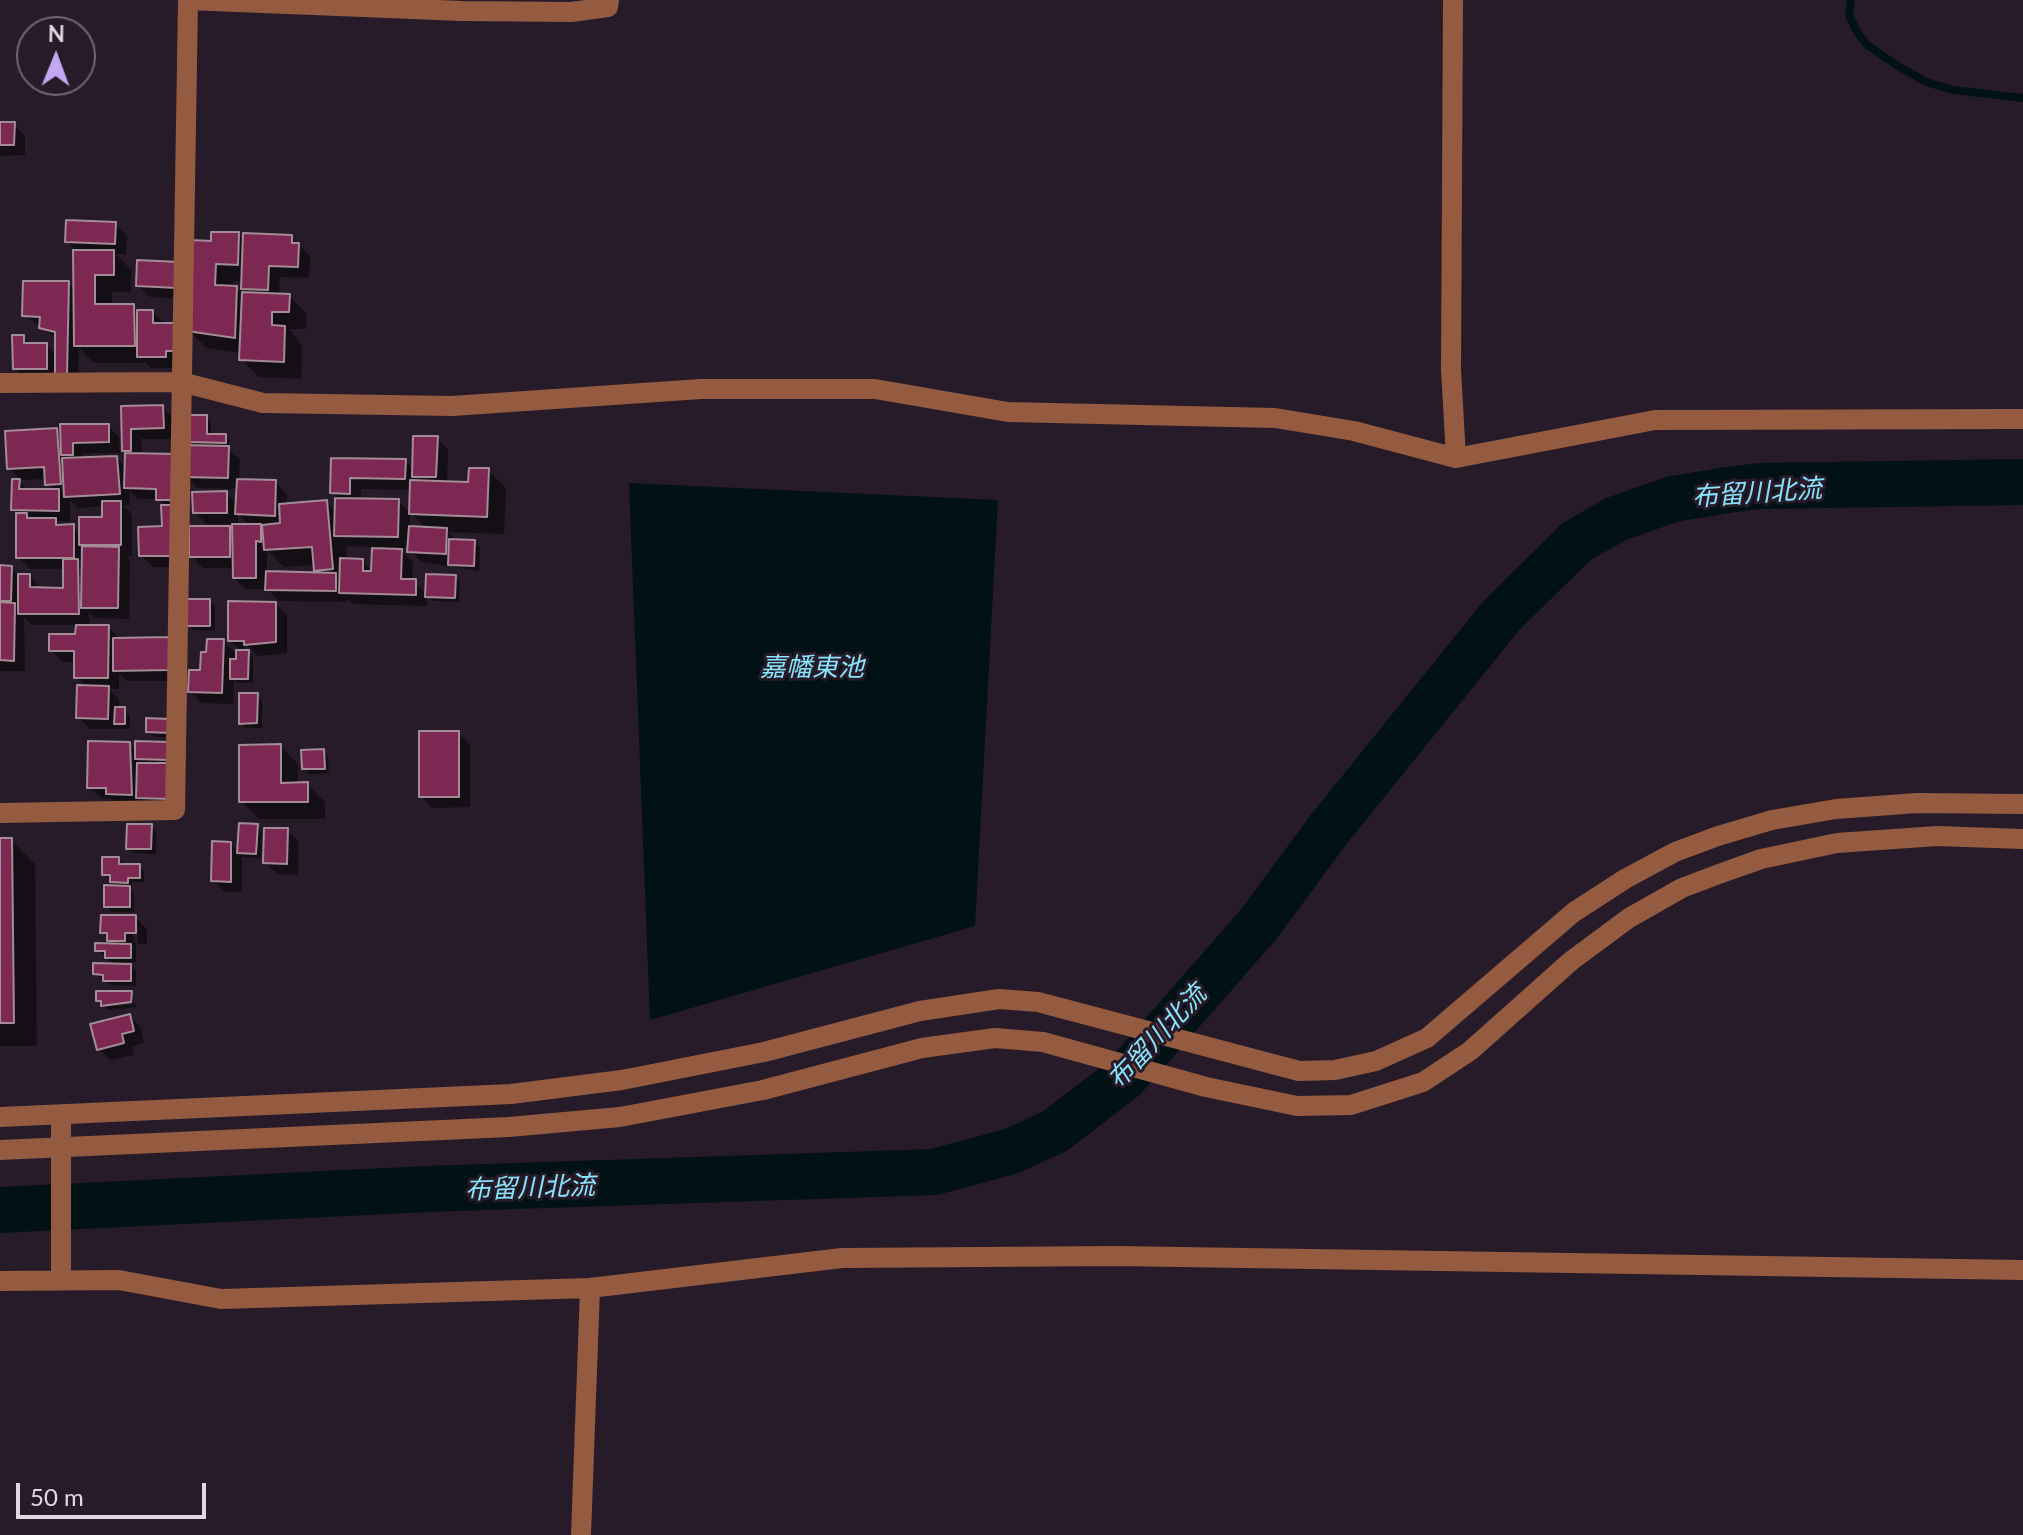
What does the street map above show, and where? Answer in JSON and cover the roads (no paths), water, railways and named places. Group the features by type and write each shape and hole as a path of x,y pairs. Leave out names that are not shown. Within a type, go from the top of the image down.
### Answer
{"street":[{"path":"0,813 175,810 188,0 462,11 571,12 608,7 609,0"},
{"path":"1453,0 1451,369 1456,458"},
{"path":"0,383 181,382 263,403 452,406 701,389 875,389 1008,412 1275,418 1354,431 1456,458 1655,420 2023,419"},
{"path":"0,1117 511,1094 574,1086 764,1052 920,1011 999,999 1038,1002 1299,1071 1335,1070 1376,1061 1427,1038 1574,912 1675,852 1772,820 1836,809 1917,803 2023,804"},
{"path":"0,1150 61,1158 620,1117 763,1090 922,1048 995,1038 1043,1042 1206,1087 1297,1106 1351,1105 1423,1082 1470,1051 1571,961 1629,918 1694,883 1761,859 1837,843 1937,836 2023,839"},
{"path":"61,1114 61,1274"},
{"path":"0,1281 61,1274 119,1280 221,1299 590,1288 842,1258 1116,1256 2023,1270"},
{"path":"581,1535 590,1288"}],"water":[{"name":"嘉幡東池","path":"629,483 998,500 975,926 650,1020"}],"waterway":[{"path":"1851,0 1849,15 1856,30 1866,44 1896,65 1926,82 1953,90 2023,98"},
{"name":"布留川北流","path":"0,1210 427,1189 934,1172 1012,1151 1055,1131 1124,1078 1258,925 1329,829 1501,616 1576,542 1616,519 1673,499 1728,490 1759,486 2023,482"}]}
